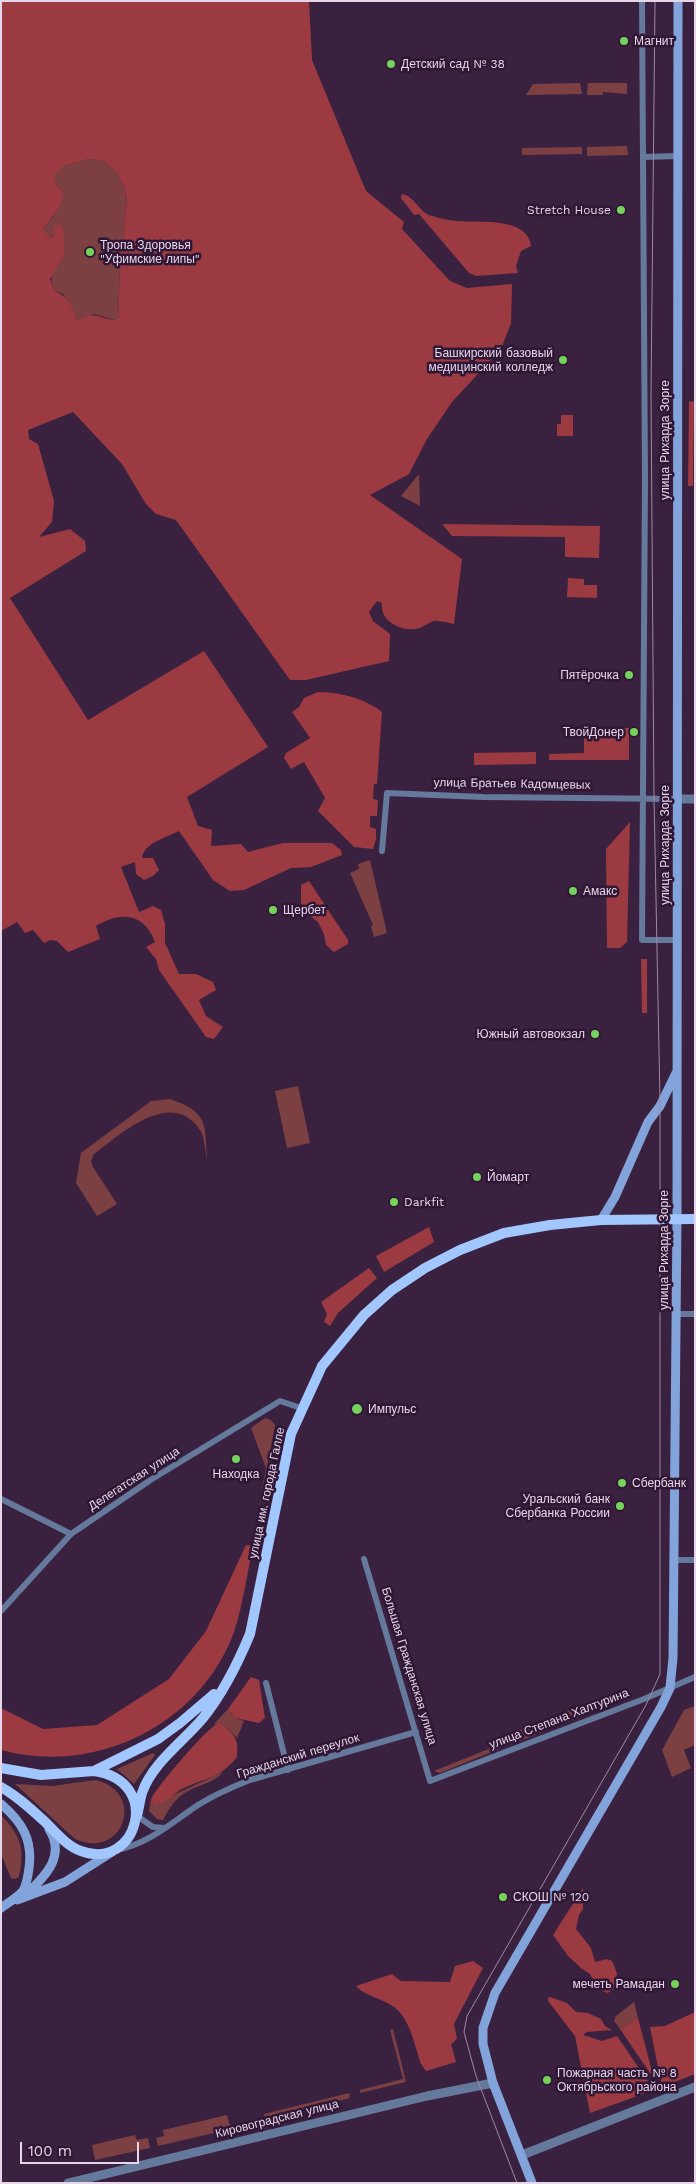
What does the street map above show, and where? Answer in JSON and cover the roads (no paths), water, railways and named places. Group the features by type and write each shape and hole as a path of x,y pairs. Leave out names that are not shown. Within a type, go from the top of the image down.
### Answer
{"main road":[{"name":"улица Рихарда Зорге","path":"670,1688 673,1658 676,1560 678,1"},
{"path":"601,1220 614,1197 648,1122 660,1106 677,1071"},
{"name":"улица им. города Галле","path":"112,1852 132,1833 142,1792 149,1780 169,1754 203,1717 238,1663 250,1634 291,1434 301,1408 322,1366 364,1315 392,1290 425,1268 460,1250 504,1233 550,1225 601,1220 695,1219"},
{"name":"улица им. города Галле","path":"1,1768 41,1774 94,1771 158,1739 180,1723 224,1685"},
{"path":"532,2183 493,2083 483,2044 488,2010 495,1992 670,1688"},
{"path":"94,1771 114,1776 130,1789 135,1802 137,1816"},
{"path":"1,1787 16,1796 70,1844 81,1851 96,1855 112,1852"},
{"path":"1,1804 12,1814 26,1833 30,1844 27,1882 22,1891 1,1908"},
{"path":"23,1897 54,1863 56,1846 53,1835 44,1821"},
{"path":"1,1908 23,1897 64,1882 112,1852"}],"street":[{"path":"642,1 644,605 642,940 677,940"},
{"path":"643,157 678,156"},
{"name":"улица Братьев Кадомцевых","path":"382,851 387,793 483,797 695,799"},
{"path":"676,1314 695,1314"},
{"name":"Делегатская улица","path":"2,1611 71,1534 152,1479 280,1401 301,1408"},
{"path":"1,1499 71,1534"},
{"name":"Большая Гражданская улица","path":"364,1559 430,1781"},
{"path":"676,1560 695,1560"},
{"name":"улица Степана Халтурина","path":"430,1781 695,1677"},
{"path":"266,1683 288,1770"},
{"name":"Гражданский переулок","path":"112,1852 146,1842 225,1790 416,1732"},
{"path":"137,1816 153,1827 165,1828"},
{"name":"Кировоградская улица","path":"68,2183 426,2096 493,2083"},
{"path":"522,2155 695,2087"}],"tram line":[{"path":"517,2183 476,2076 464,2032 467,2016 646,1705 660,1674 660,1101 654,798 651,395 655,1"}],"place":[{"name":"Магнит","path":"624,41"},
{"name":"Детский сад № 38","path":"391,64"},
{"name":"Stretch House","path":"621,210"},
{"name":"Тропа Здоровья \"Уфимские липы\"","path":"90,252"},
{"name":"Башкирский базовый медицинский колледж","path":"563,360"},
{"name":"Пятёрочка","path":"629,675"},
{"name":"ТвойДонер","path":"634,732"},
{"name":"Амакс","path":"573,891"},
{"name":"Щербет","path":"273,910"},
{"name":"Южный автовокзал","path":"595,1034"},
{"name":"Йомарт","path":"477,1177"},
{"name":"Darkfit","path":"394,1202"},
{"name":"Импульс","path":"357,1409"},
{"name":"Находка","path":"236,1459"},
{"name":"Сбербанк","path":"622,1483"},
{"name":"Уральский банк Сбербанка России","path":"620,1506"},
{"name":"СКОШ № 120","path":"503,1897"},
{"name":"мечеть Рамадан","path":"675,1984"},
{"name":"Пожарная часть № 8 Октябрьского района","path":"547,2080"}]}
